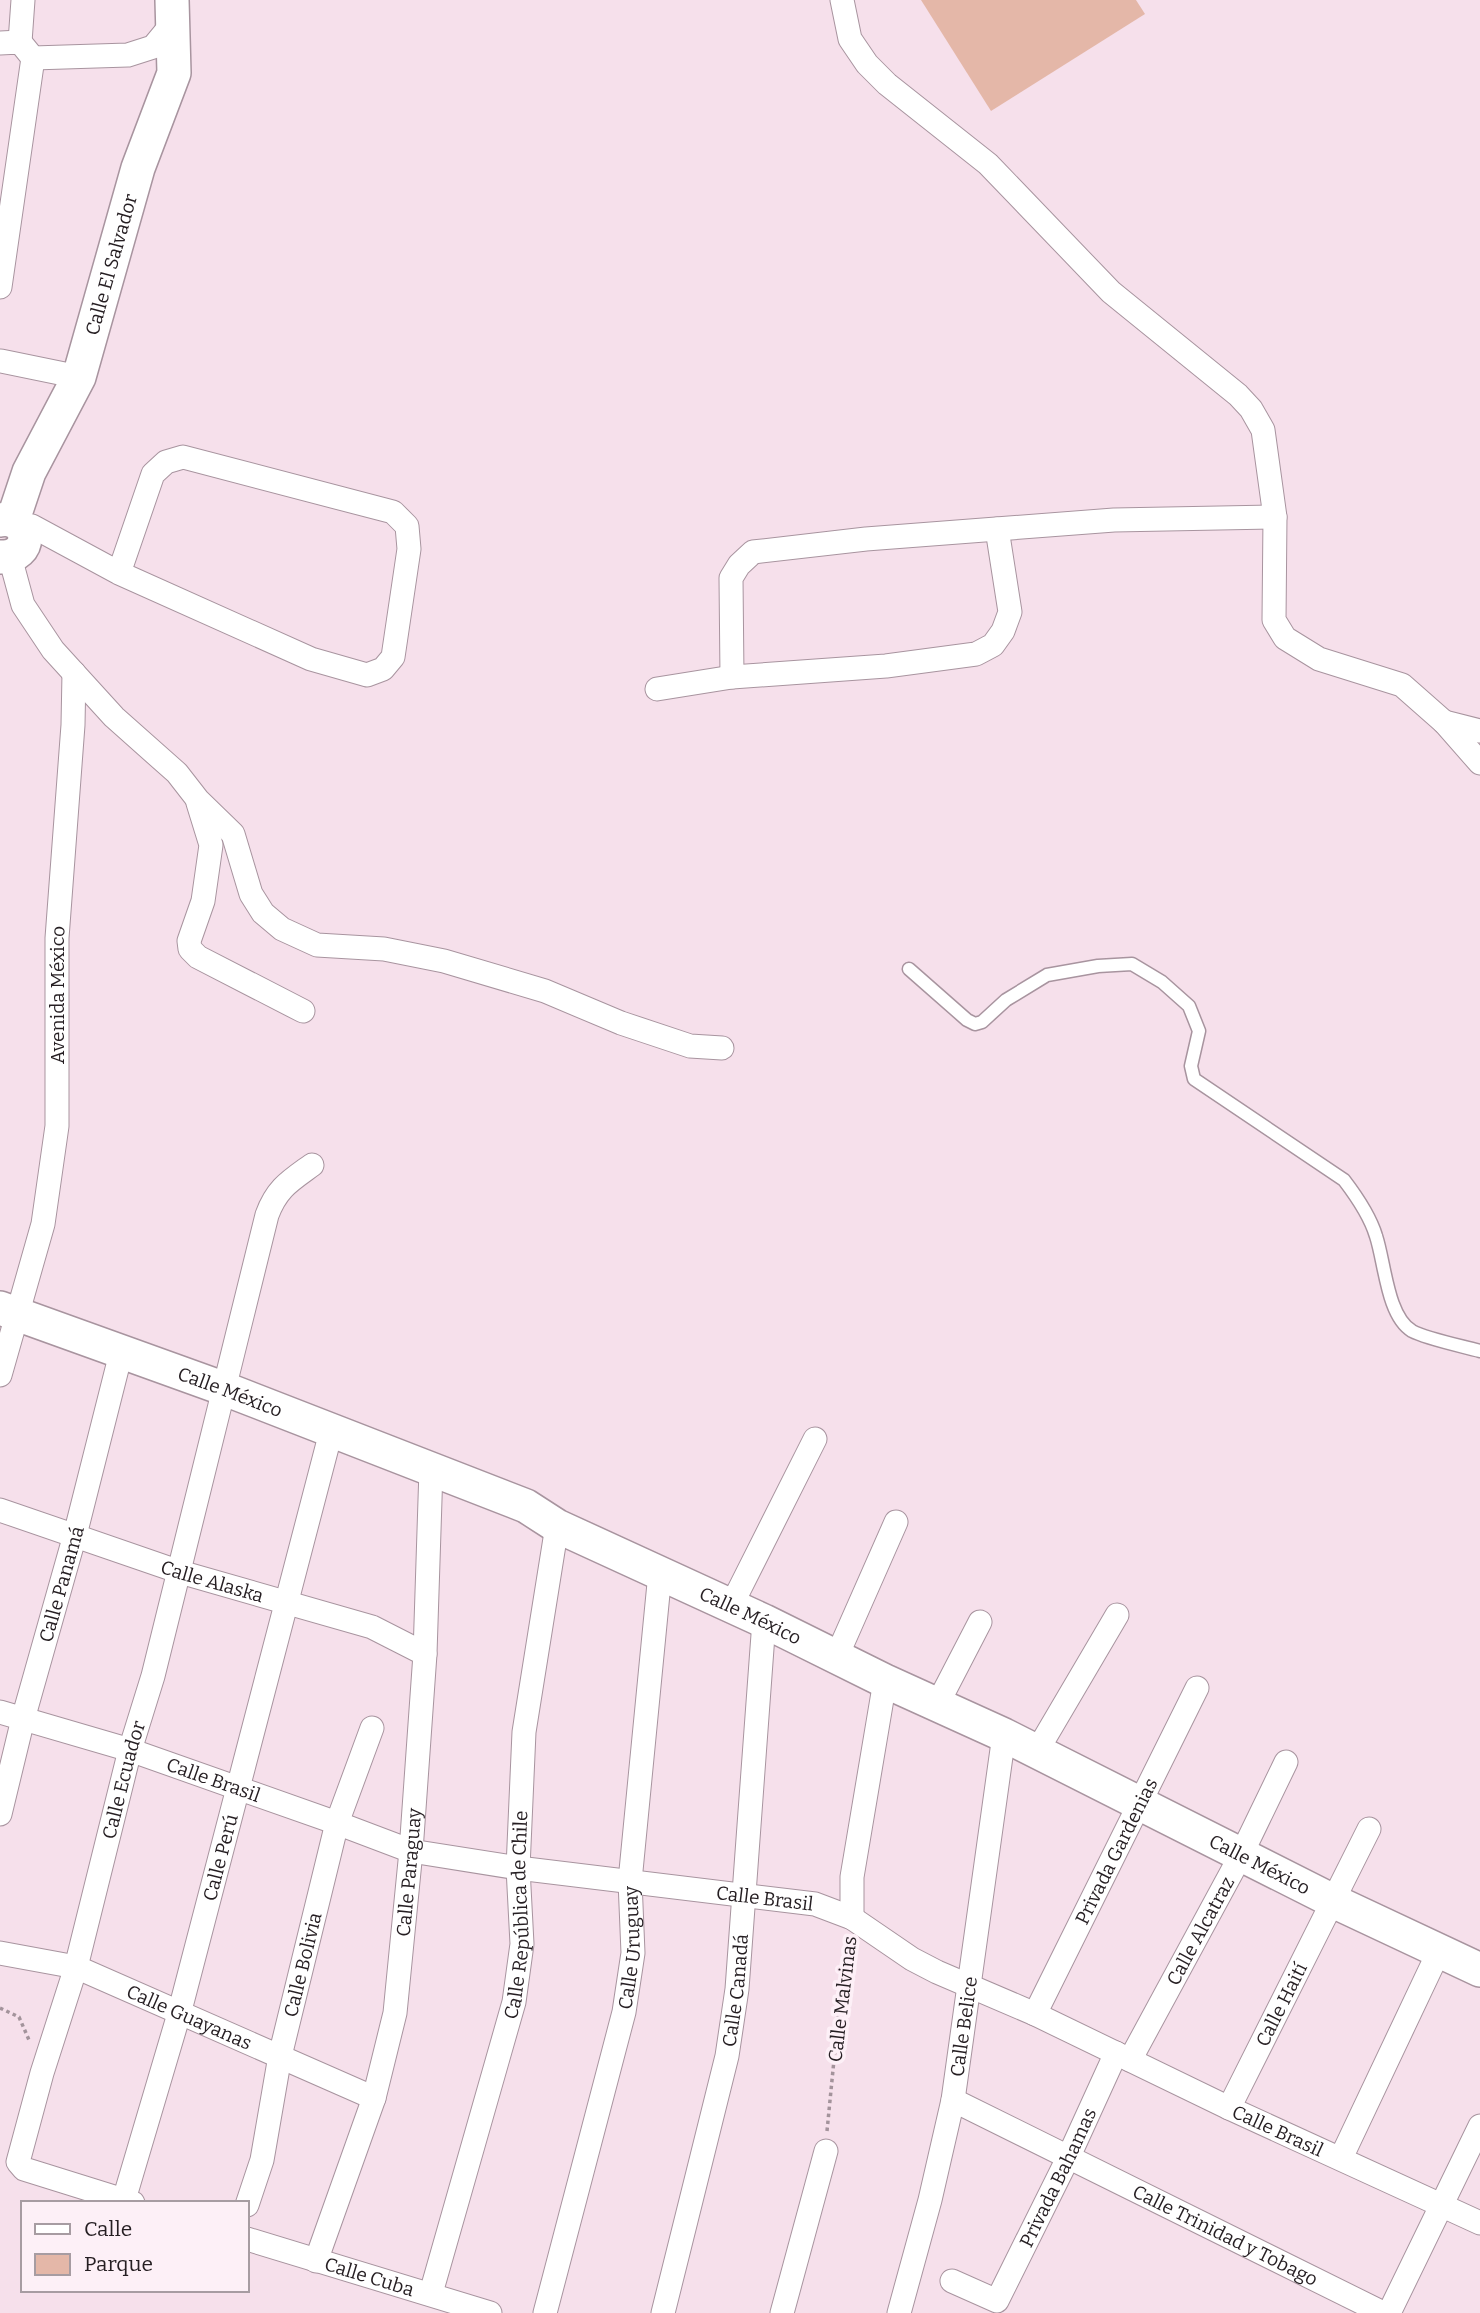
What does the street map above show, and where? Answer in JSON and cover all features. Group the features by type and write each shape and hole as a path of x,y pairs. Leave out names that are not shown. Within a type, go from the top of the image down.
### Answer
{"street":[{"path":"0,287 23,0"},
{"path":"842,0 850,39 867,64 887,84 988,164 1111,292 1251,409 1263,430 1275,517 1274,620 1285,638 1319,659 1402,685 1444,722 1480,763"},
{"path":"18,48 128,55 153,47 172,12"},
{"name":"Calle El Salvador","path":"5,557 19,552 24,543 24,533 11,522 29,472 79,377 138,168 174,73 172,12"},
{"path":"0,362 79,377"},
{"path":"11,522 32,526 119,573 311,659 367,675 383,669 393,657 409,549 407,526 393,512 183,457 166,462 153,474 119,573"},
{"path":"732,677 731,578 739,565 753,552 866,539 1114,520 1275,517"},
{"path":"657,689 732,677 886,666 976,654 993,645 1003,631 1010,611 997,529"},
{"path":"5,557 23,605 53,650 114,717 177,772 198,800 233,834 251,894 263,913 282,929 317,945 384,949 444,961 545,991 621,1023 690,1046 722,1048"},
{"name":"Avenida México","path":"0,1375 8,1312 43,1224 57,1126 57,938 74,725 74,673"},
{"path":"1444,722 1480,731"},
{"path":"198,800 211,845 203,901 189,941 190,949 198,957 303,1011"},
{"name":"Calle Ecuador","path":"124,2201 24,2169 18,2162 76,1968 130,1750 153,1676 267,1215 273,1198 281,1188 312,1164"},
{"name":"Calle México","path":"8,1312 225,1389 526,1506 557,1526 1004,1735 1333,1901 1480,1970"},
{"name":"Calle Panamá","path":"0,1814 121,1353"},
{"name":"Calle Perú","path":"127,2201 239,1790 331,1432"},
{"path":"731,1606 815,1439"},
{"name":"Calle Paraguay","path":"316,2261 374,2098 395,2012 411,1851 425,1654 431,1469"},
{"name":"Calle Alaska","path":"0,1510 180,1572 372,1627 425,1654"},
{"path":"836,1658 896,1522"},
{"name":"Calle República de Chile","path":"431,2293 513,2002 522,1944 519,1868 524,1732 557,1526"},
{"name":"Calle Uruguay","path":"545,2313 624,2012 633,1952 630,1881 660,1573"},
{"path":"1037,1751 1117,1615"},
{"name":"Calle Canadá","path":"663,2313 727,2056 737,1989 764,1621"},
{"path":"937,1705 981,1622"},
{"name":"Calle Malvinas","path":"852,1918 852,1877 885,1681"},
{"name":"Privada Gardenias","path":"1035,2014 1196,1688"},
{"name":"Calle Brasil","path":"0,1712 130,1750 411,1851 519,1868 815,1904 852,1918 912,1959 968,1986 1035,2014 1229,2108 1480,2223"},
{"name":"Calle Bolivia","path":"248,2202 262,2160 280,2056 338,1823 372,1728"},
{"name":"Calle Belice","path":"899,2313 930,2200 953,2100 1004,1735"},
{"name":"Calle Alcatraz","path":"1123,2057 1241,1855 1286,1762"},
{"name":"Calle Haití","path":"1229,2108 1368,1829"},
{"path":"1341,2158 1439,1951"},
{"name":"Calle Guayanas","path":"0,1953 76,1968 374,2098"},
{"name":"Privada Bahamas","path":"952,2281 997,2301 1069,2156 1123,2057"},
{"name":"Calle Trinidad y Tobago","path":"953,2100 1383,2313"},
{"path":"1389,2313 1480,2126"},
{"path":"782,2313 826,2151"},
{"name":"Calle Cuba","path":"248,2239 490,2313"}],"lane":[{"path":"909,969 975,1024 982,1022 1006,1000 1047,975 1098,966 1132,964 1161,982 1189,1006 1199,1031 1191,1066 1194,1079 1344,1180 1360,1201 1376,1235 1395,1308 1401,1321 1413,1331 1480,1351"}],"path":[{"name":"Calle Malvinas","path":"826,2151 838,2018 852,1918"},
{"path":"0,2008 19,2017 43,2073"}],"green space":[{"path":"921,0 1136,0 1145,14 991,111"}]}
